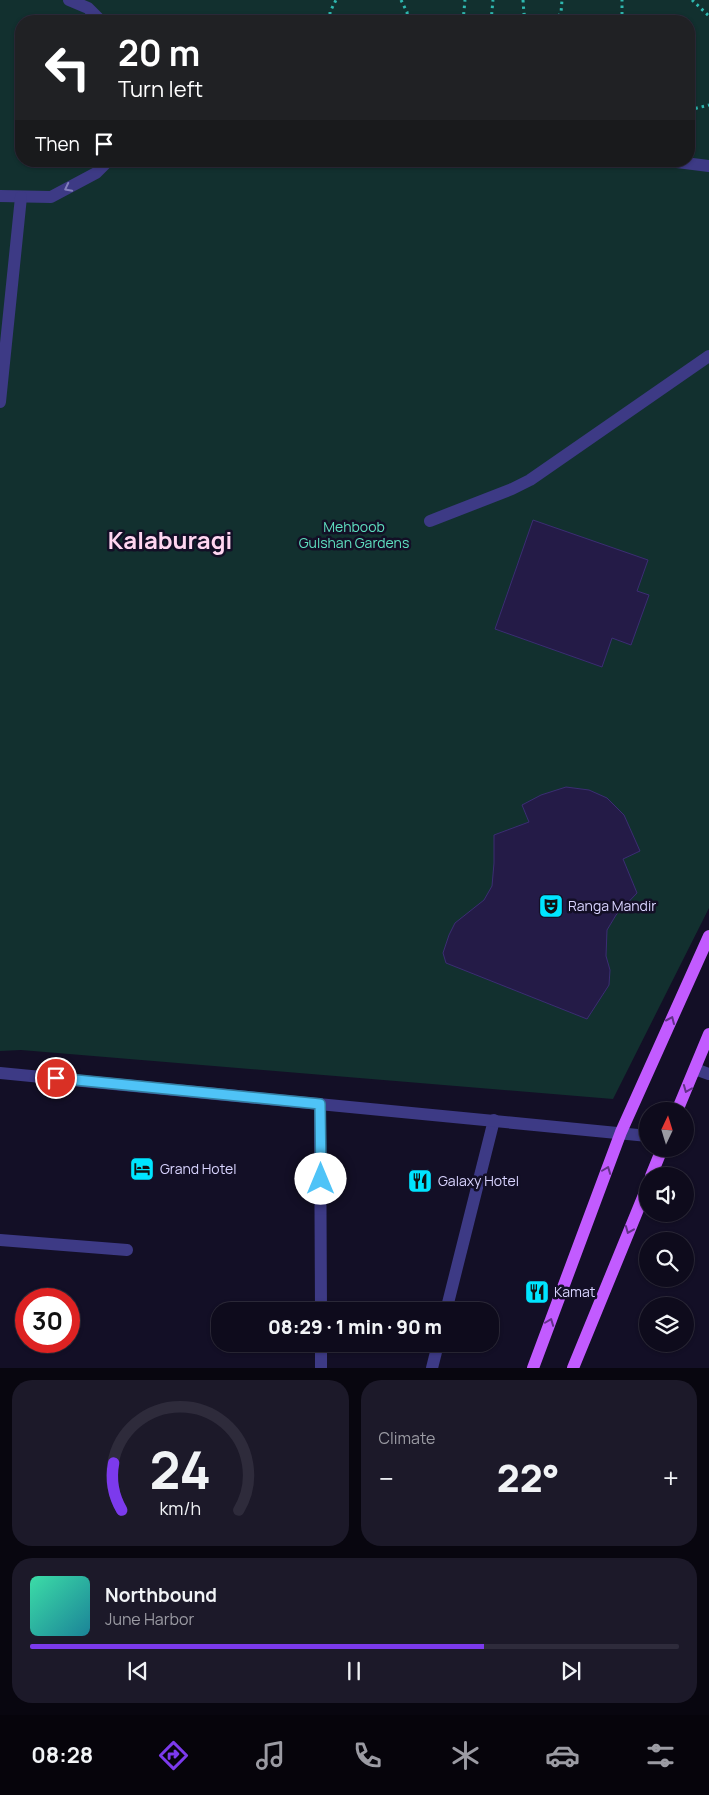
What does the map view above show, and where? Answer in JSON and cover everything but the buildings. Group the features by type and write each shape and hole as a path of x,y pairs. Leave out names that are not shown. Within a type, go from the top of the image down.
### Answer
{"main road":[{"path":"533,1368 621,1132 709,936"},
{"path":"681,1102 709,1034"},
{"path":"573,1368 639,1206"}],"street":[{"path":"69,0 88,8 95,15"},
{"path":"695,164 709,166"},
{"path":"0,196 51,197 96,173 102,167"},
{"path":"0,402 21,197"},
{"path":"430,521 530,480 709,356"},
{"path":"695,1069 709,1074"},
{"path":"0,1072 639,1135"},
{"path":"320,1104 321,1302"},
{"path":"448,1302 494,1120"},
{"path":"0,1240 127,1250"},
{"path":"321,1352 321,1367"},
{"path":"432,1368 436,1352"}],"path":[{"path":"330,15 336,0"},
{"path":"401,0 407,15"},
{"path":"464,15 465,0"},
{"path":"492,15 493,0"},
{"path":"523,0 525,15"},
{"path":"559,15 562,0"},
{"path":"622,0 622,15"},
{"path":"692,0 709,16"},
{"path":"695,108 709,104"}],"green space":[{"name":"Mehboob Gulshan Gardens","path":"0,0 709,0 709,908 613,1099 21,1050 0,1051"}],"place":[{"name":"Ranga Mandir","path":"551,906"},
{"name":"Grand Hotel","path":"142,1169"},
{"name":"Galaxy Hotel","path":"420,1181"},
{"name":"Kamat","path":"537,1292"}],"district":[{"name":"Kalaburagi","path":"170,541"}],"route":[{"path":"56,1078 320,1104 321,1179"}]}
